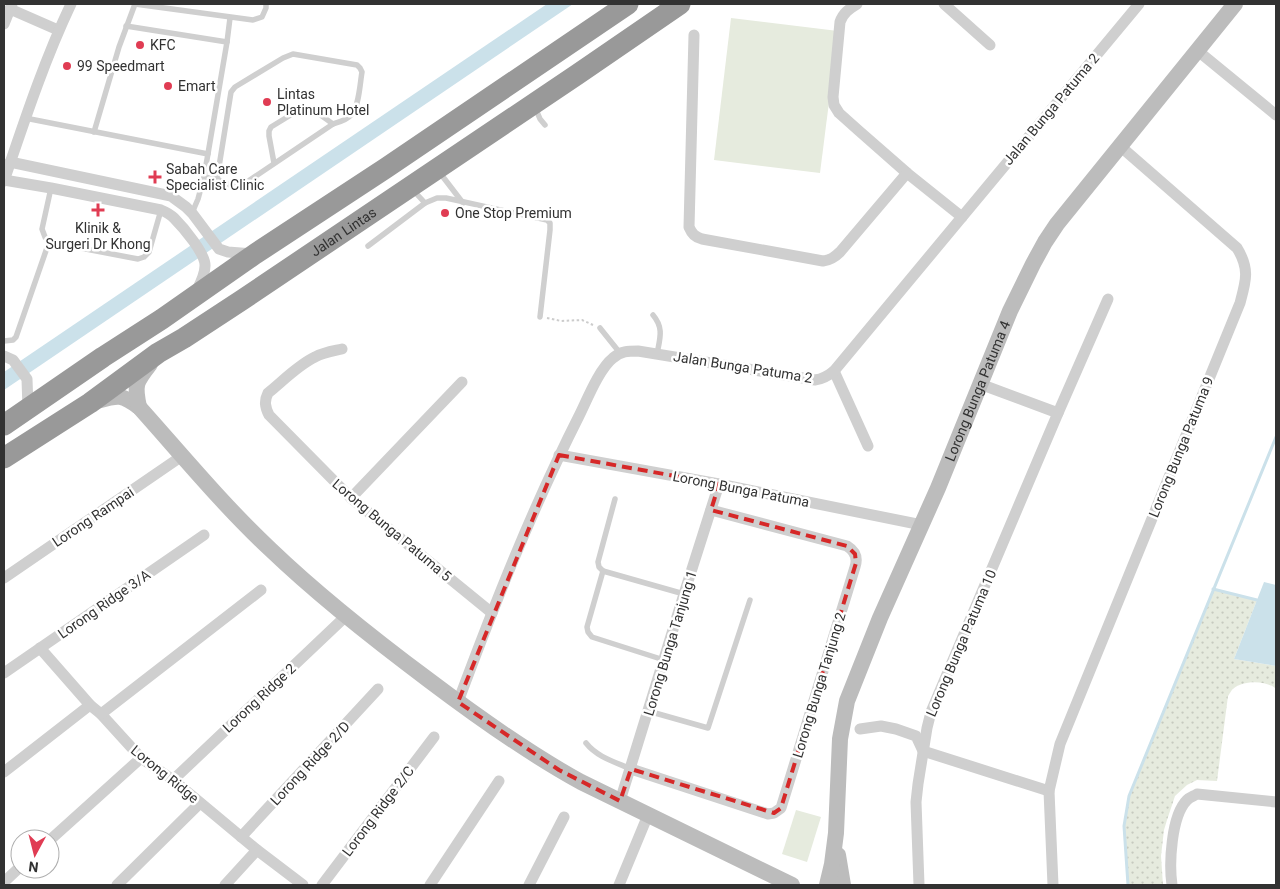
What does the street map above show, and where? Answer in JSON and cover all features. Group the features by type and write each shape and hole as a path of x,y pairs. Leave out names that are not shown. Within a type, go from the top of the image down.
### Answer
{"highway":[{"name":"Jalan Lintas","path":"4,425 628,4"},
{"path":"651,4 658,4"},
{"name":"Jalan Lintas","path":"4,458 90,404 158,353 242,300 680,4"},
{"path":"188,301 213,295 226,288 230,289 242,300"}],"street":[{"path":"71,4 58,30 4,180 161,210 168,213 174,217 190,237 204,259 204,274 188,301"},
{"path":"857,4 846,11 840,22 833,97 834,105 839,113 906,173 962,216"},
{"path":"944,4 990,44"},
{"name":"Jalan Bunga Patuma 2","path":"620,353 630,351 657,354 815,380 828,376 1139,4"},
{"name":"Lorong Bunga Patuma 4","path":"836,833 840,739 848,701 880,618 922,525 1010,311 1045,242 1068,210 1235,4"},
{"path":"4,24 8,6 58,30"},
{"path":"694,35 689,227 692,234 697,237 804,258 822,261 829,260 835,258 906,173"},
{"path":"1198,50 1273,112 1276,99"},
{"name":"Lorong Bunga Patuma 9","path":"1053,885 1049,791 1060,744 1240,303 1246,277 1246,267 1237,248 1120,146"},
{"path":"10,162 171,196 186,207 219,249 228,252 255,254"},
{"name":"Lorong Bunga Patuma 10","path":"919,885 916,802 923,750 931,712 1108,299"},
{"name":"Lorong Bunga Patuma 5","path":"342,349 324,352 314,357 268,393 265,404 269,415 351,498 492,613"},
{"path":"139,408 136,393 137,380 158,353"},
{"path":"458,702 492,613 559,455 602,371 620,353"},
{"path":"8,358 27,379 28,409"},
{"path":"834,371 868,446"},
{"path":"351,498 462,382"},
{"path":"980,384 1058,414"},
{"path":"90,404 117,396 124,398 139,408 269,549 346,616 458,702 518,744 559,770 792,885"},
{"name":"Lorong Bunga Patuma","path":"559,455 720,484 922,525"},
{"name":"Lorong Rampai","path":"4,578 182,456"},
{"name":"Lorong Bunga Tanjung 1","path":"620,801 720,484"},
{"name":"Lorong Bunga Tanjung 2","path":"631,769 768,814 774,813 781,808 855,567 856,558 853,551 847,546 712,510"},
{"name":"Lorong Ridge 3/A","path":"4,673 204,535"},
{"path":"101,714 260,590"},
{"name":"Lorong Ridge 2","path":"172,780 346,616"},
{"name":"Lorong Ridge","path":"40,648 90,705 101,714 141,758 172,780 303,885"},
{"name":"Lorong Ridge 2/D","path":"241,837 378,689"},
{"path":"4,772 90,705"},
{"path":"860,729 880,726 896,729 916,736 923,750 1049,791"},
{"name":"Lorong Ridge 2/C","path":"322,885 434,737"},
{"path":"60,831 141,758"},
{"path":"430,885 499,781"},
{"path":"1172,885 1171,854 1174,833 1183,804 1189,798 1198,794 1276,802"},
{"path":"117,885 200,803"},
{"path":"619,885 648,815"},
{"path":"529,885 564,817"},
{"path":"836,833 828,885 837,885"},
{"path":"836,833 843,885"},
{"path":"225,885 257,850"}],"lane":[{"path":"94,132 126,26 135,4 253,20 262,17 266,4"},
{"path":"192,214 204,177 230,18"},
{"path":"126,26 227,42"},
{"path":"204,177 217,179 232,186 241,186 333,124 350,117 354,112 362,72 360,68 357,65 293,54 235,87 231,92 217,179"},
{"path":"533,103 545,125"},
{"path":"274,163 269,136 271,127 302,108 312,109 333,124"},
{"path":"25,118 208,154"},
{"path":"437,169 463,203"},
{"path":"410,186 425,203"},
{"path":"51,188 42,229 49,242 138,259 144,257 149,252 161,210"},
{"path":"368,246 425,203 438,198 446,198 547,220 550,224 550,230 540,317"},
{"path":"4,341 12,340 16,336 49,242"},
{"path":"653,315 658,321 660,328 657,354"},
{"path":"600,328 620,353"},
{"path":"615,499 598,562 599,567 603,570 684,594"},
{"path":"603,570 587,627 588,632 592,637 664,660"},
{"path":"648,711 708,728 750,600"},
{"path":"586,743 597,754 631,769"}],"path":[{"path":"540,317 561,322 582,320 600,328"}],"highlighted area":[{"path":"559,455 719,484 711,510 847,546 855,554 856,563 781,808 774,813 631,769 620,801 559,770 458,702"}],"shaded area":[{"path":"731,18 838,31 820,173 714,160"},
{"path":"1213,589 1257,600 1234,659 1276,666 1276,689 1267,684 1254,682 1242,684 1232,690 1228,696 1217,781 1197,780 1187,785 1175,796 1164,830 1161,856 1163,885 1128,885 1124,826 1129,796"},
{"path":"796,810 821,817 807,862 782,854"}],"water":[{"path":"547,4 573,4 4,390 4,372"},
{"path":"1264,582 1276,585 1276,666 1234,659"}],"waterway":[{"path":"1128,885 1124,826 1129,796 1276,437"},
{"path":"1213,589 1257,600"}],"place":[{"name":"KFC","path":"140,45"},
{"name":"99 Speedmart","path":"67,66"},
{"name":"Emart","path":"168,86"},
{"name":"Lintas Platinum Hotel","path":"267,102"},
{"name":"Sabah Care Specialist Clinic","path":"155,177"},
{"name":"Klinik & Surgeri Dr Khong","path":"98,210"},
{"name":"One Stop Premium","path":"445,213"}]}
